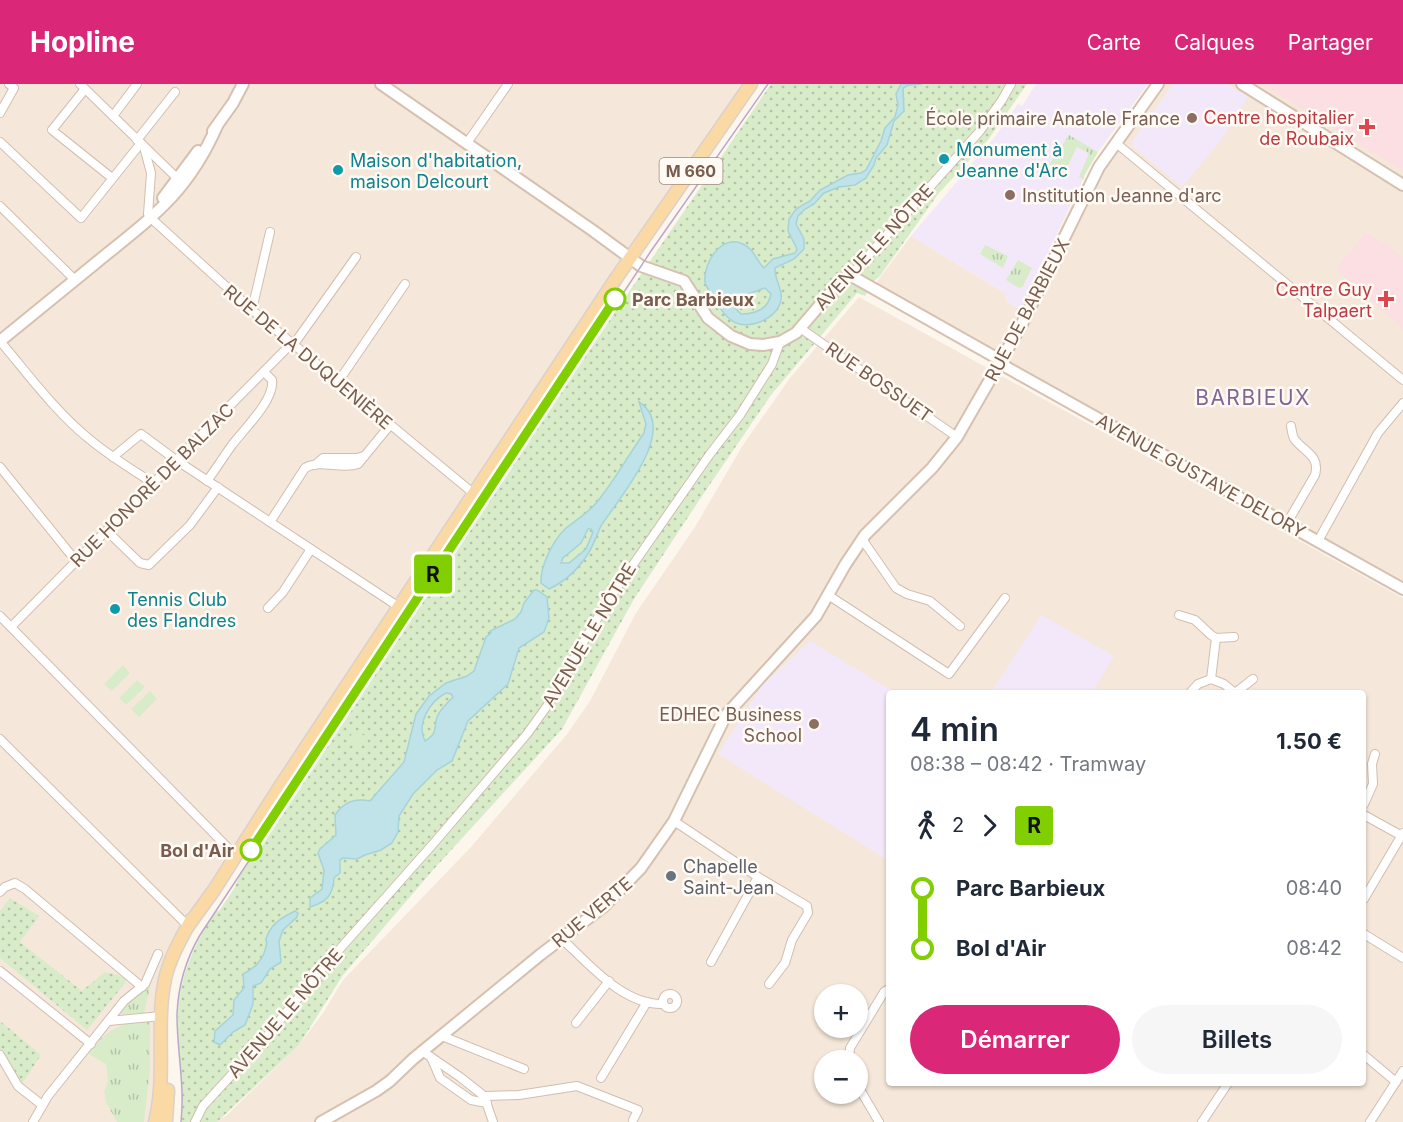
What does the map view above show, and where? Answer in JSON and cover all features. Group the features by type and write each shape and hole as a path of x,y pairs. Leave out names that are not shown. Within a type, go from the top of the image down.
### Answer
{"main road":[{"path":"233,103 243,84"},
{"path":"0,341 110,252 150,216 181,182 217,126 249,84"},
{"path":"381,84 648,270 684,281 708,318 731,336 754,345 780,342"},
{"name":"M 660","path":"155,1122 161,1094 161,1016 167,971 175,950 203,896 234,854 257,815 274,795 630,258 751,84"},
{"name":"RUE DE BARBIEUX","path":"877,522 932,468 957,437 1002,361 1099,167 1158,84"},
{"path":"1242,84 1403,185"},
{"path":"1252,84 1403,179"},
{"name":"AVENUE LE NÔTRE","path":"780,342 792,336 842,279 850,276"},
{"name":"AVENUE GUSTAVE DELORY","path":"850,276 1002,361 1006,367 1015,372 1403,582"},
{"name":"AVENUE GUSTAVE DELORY","path":"1002,361 1009,361 1290,518 1403,589"},
{"name":"RUE VERTE","path":"321,1122 380,1089 427,1054 442,1036 626,886 674,821 726,714 811,622 862,539 877,522"},
{"name":"M 660","path":"162,1053 168,1082 166,1122"}],"street":[{"path":"0,113 14,88 9,84"},
{"path":"112,116 137,84"},
{"path":"467,143 508,84"},
{"name":"AVENUE LE NÔTRE","path":"850,276 973,139 1011,84"},
{"path":"112,178 51,130 82,86 181,182"},
{"path":"0,142 81,218 141,144 175,92"},
{"path":"1116,143 1403,380"},
{"path":"141,144 151,173 150,216"},
{"path":"0,206 75,280"},
{"name":"RUE DE LA DUQUENIÈRE","path":"150,216 252,310 473,493"},
{"path":"252,310 270,232"},
{"name":"RUE HONORÉ DE BALZAC","path":"11,627 293,343 356,256"},
{"path":"338,382 405,284"},
{"name":"RUE BOSSUET","path":"800,328 957,437"},
{"path":"0,341 62,414 87,438 153,483"},
{"name":"AVENUE LE NÔTRE","path":"195,1122 203,1106 266,1037 322,969 434,844 527,734 557,692 607,602 710,454 740,415 772,364 780,342"},
{"path":"207,481 231,446 254,419 270,392 272,380 264,372"},
{"path":"1319,538 1378,433 1403,403"},
{"path":"270,522 305,468 315,465 355,465 390,425"},
{"path":"1290,518 1315,475 1316,468 1312,455 1294,438 1291,426"},
{"path":"113,457 141,434 207,481 399,607"},
{"path":"0,467 76,561"},
{"path":"106,531 140,563 149,565 195,519 218,487"},
{"path":"862,539 896,588 930,601 960,626"},
{"path":"268,608 284,592 311,549"},
{"path":"828,596 949,674 1005,598"},
{"path":"1179,615 1195,620 1216,638 1234,637"},
{"path":"0,616 234,854"},
{"path":"1211,679 1216,638"},
{"path":"1193,690 1198,684 1211,679 1231,690"},
{"path":"1239,690 1253,679"},
{"path":"0,739 188,926"},
{"path":"1366,800 1373,784 1372,764 1375,754"},
{"path":"1366,816 1402,835 1366,896"},
{"path":"674,821 758,878 807,906 808,913 792,940 785,963 769,984"},
{"path":"711,962 758,878"},
{"path":"0,892 15,883 142,987"},
{"path":"1366,935 1403,958"},
{"path":"562,939 609,981 628,994 647,1002 663,1004"},
{"path":"33,1122 42,1105 124,1001 148,980 158,954"},
{"path":"0,971 90,1044"},
{"path":"576,1023 609,981"},
{"path":"850,1050 886,991"},
{"path":"601,1078 647,1002"},
{"path":"109,1021 161,1016"},
{"path":"442,1036 524,1069"},
{"path":"427,1054 485,1100 493,1122"},
{"path":"427,1054 440,1078 471,1100 485,1100 577,1086 638,1110 633,1120"},
{"path":"0,1055 18,1086 42,1105"},
{"path":"1366,1057 1396,1082"},
{"path":"1370,1122 1403,1071"},
{"path":"1202,1122 1226,1086"},
{"path":"868,1103 879,1122"}],"shaded area":[{"path":"0,84 746,84 232,858 160,989 159,1067 151,1122 0,1122"},
{"name":"Institution Jeanne d'arc","path":"1036,84 1148,84 1092,160 1021,310 1007,302 1005,293 911,236 997,134 1018,104 1022,106"},
{"path":"1155,84 1403,84 1403,581 873,287 911,236 1005,293 1007,302 1021,310 1071,207 1098,161"},
{"name":"École primaire Anatole France","path":"1173,84 1227,84 1248,97 1221,140 1182,187 1133,147 1132,142"},
{"name":"Centre hospitalier de Roubaix","path":"1261,84 1403,84 1403,171"},
{"name":"Centre Guy Talpaert","path":"1366,233 1390,246 1403,258 1403,329 1336,269"},
{"path":"859,297 1403,598 1403,1122 216,1122 227,1115 299,1045 323,1013 343,980 471,847 568,733 590,701 636,613 695,527 743,445 790,378"},
{"path":"1041,615 1114,656 1094,690 993,690"},
{"name":"EDHEC Business School","path":"810,641 891,690 886,690 886,859 718,754 763,685"}],"green space":[{"name":"Parc Barbieux","path":"771,84 1027,84 988,140 938,194 865,296 857,293 771,395 634,599 562,729 433,870 343,975 299,1045 217,1122 182,1122 179,1002 185,973 202,934 234,889 239,877 534,431"},
{"path":"1069,135 1098,152 1084,180 1079,177 1089,153 1077,147 1064,173 1049,165"},
{"path":"1038,189 1057,201 1055,206 1035,196"},
{"path":"985,245 1008,256 1003,268 980,254"},
{"path":"1018,260 1032,268 1023,286 1019,288 1006,280"},
{"path":"123,665 130,673 112,691 104,684"},
{"path":"137,680 145,687 126,705 119,698"},
{"path":"150,691 157,699 139,717 131,709"},
{"path":"354,730 367,737 360,749 347,742"},
{"path":"10,898 39,916 20,942 82,991 105,972 129,978 87,1030 0,958 0,911"},
{"path":"151,983 144,1013 120,1014 125,1004"},
{"path":"150,1019 150,1069 144,1122 117,1122 106,1102 104,1092 108,1080 106,1064 87,1053 114,1029"},
{"path":"0,1021 41,1055 22,1084 0,1051"}],"water":[{"path":"901,84 922,84 903,88 904,111 894,121 887,145 876,158 866,178 855,185 839,187 824,193 798,216 796,224 804,239 804,249 794,259 775,268 781,295 777,310 760,322 752,324 744,325 732,321 722,311 705,282 707,266 715,252 728,243 743,244 750,249 764,268 773,259 795,253 797,249 788,231 789,219 796,209 810,201 820,190 848,175 866,170 885,128 895,117 898,105 896,94","holes":["765,288 771,294 767,304 756,312 741,314 734,307 735,301 745,295"]},
{"path":"639,402 650,414 653,429 650,446 642,464 601,526 585,558 567,578 549,589 541,583 541,576 552,547 565,529 597,502 644,433 646,424","holes":["588,529 593,532 586,549 569,563 561,563 563,558 581,543"]},
{"path":"534,590 537,590 547,597 549,618 544,632 519,648 508,684 468,721 452,761 437,770 413,794 399,816 398,832 392,843 357,859 343,858 340,860 340,873 334,878 328,897 321,903 310,907 310,898 322,889 324,870 318,853 336,835 335,815 350,802 370,801 404,762 416,714 429,696 446,683 467,676 474,671 490,631 515,619","holes":["446,693 453,697 437,717 434,733 425,741 422,727 426,714 435,701"]},
{"path":"295,911 298,913 297,917 283,930 279,941 281,962 270,969 261,983 253,986 253,1004 245,1025 233,1032 220,1045 214,1042 215,1031 233,1015 234,1000 244,988 243,974 255,966 265,951 269,931 278,921"}],"tram line":[{"path":"181,1122 178,1005 187,963 200,935 651,251 768,84"},
{"name":"R","path":"251,850 615,299"}],"place":[{"name":"École primaire Anatole France","path":"1192,118"},
{"name":"Centre hospitalier de Roubaix","path":"1367,127"},
{"name":"Monument à Jeanne d'Arc","path":"944,159"},
{"name":"Maison d'habitation, maison Delcourt","path":"338,170"},
{"name":"Institution Jeanne d'arc","path":"1010,195"},
{"name":"Parc Barbieux","path":"615,299"},
{"name":"Centre Guy Talpaert","path":"1386,299"},
{"name":"Tennis Club des Flandres","path":"115,609"},
{"name":"EDHEC Business School","path":"814,724"},
{"name":"Bol d'Air","path":"251,850"},
{"name":"Chapelle Saint-Jean","path":"671,876"}],"district":[{"name":"BARBIEUX","path":"1253,397"}]}
